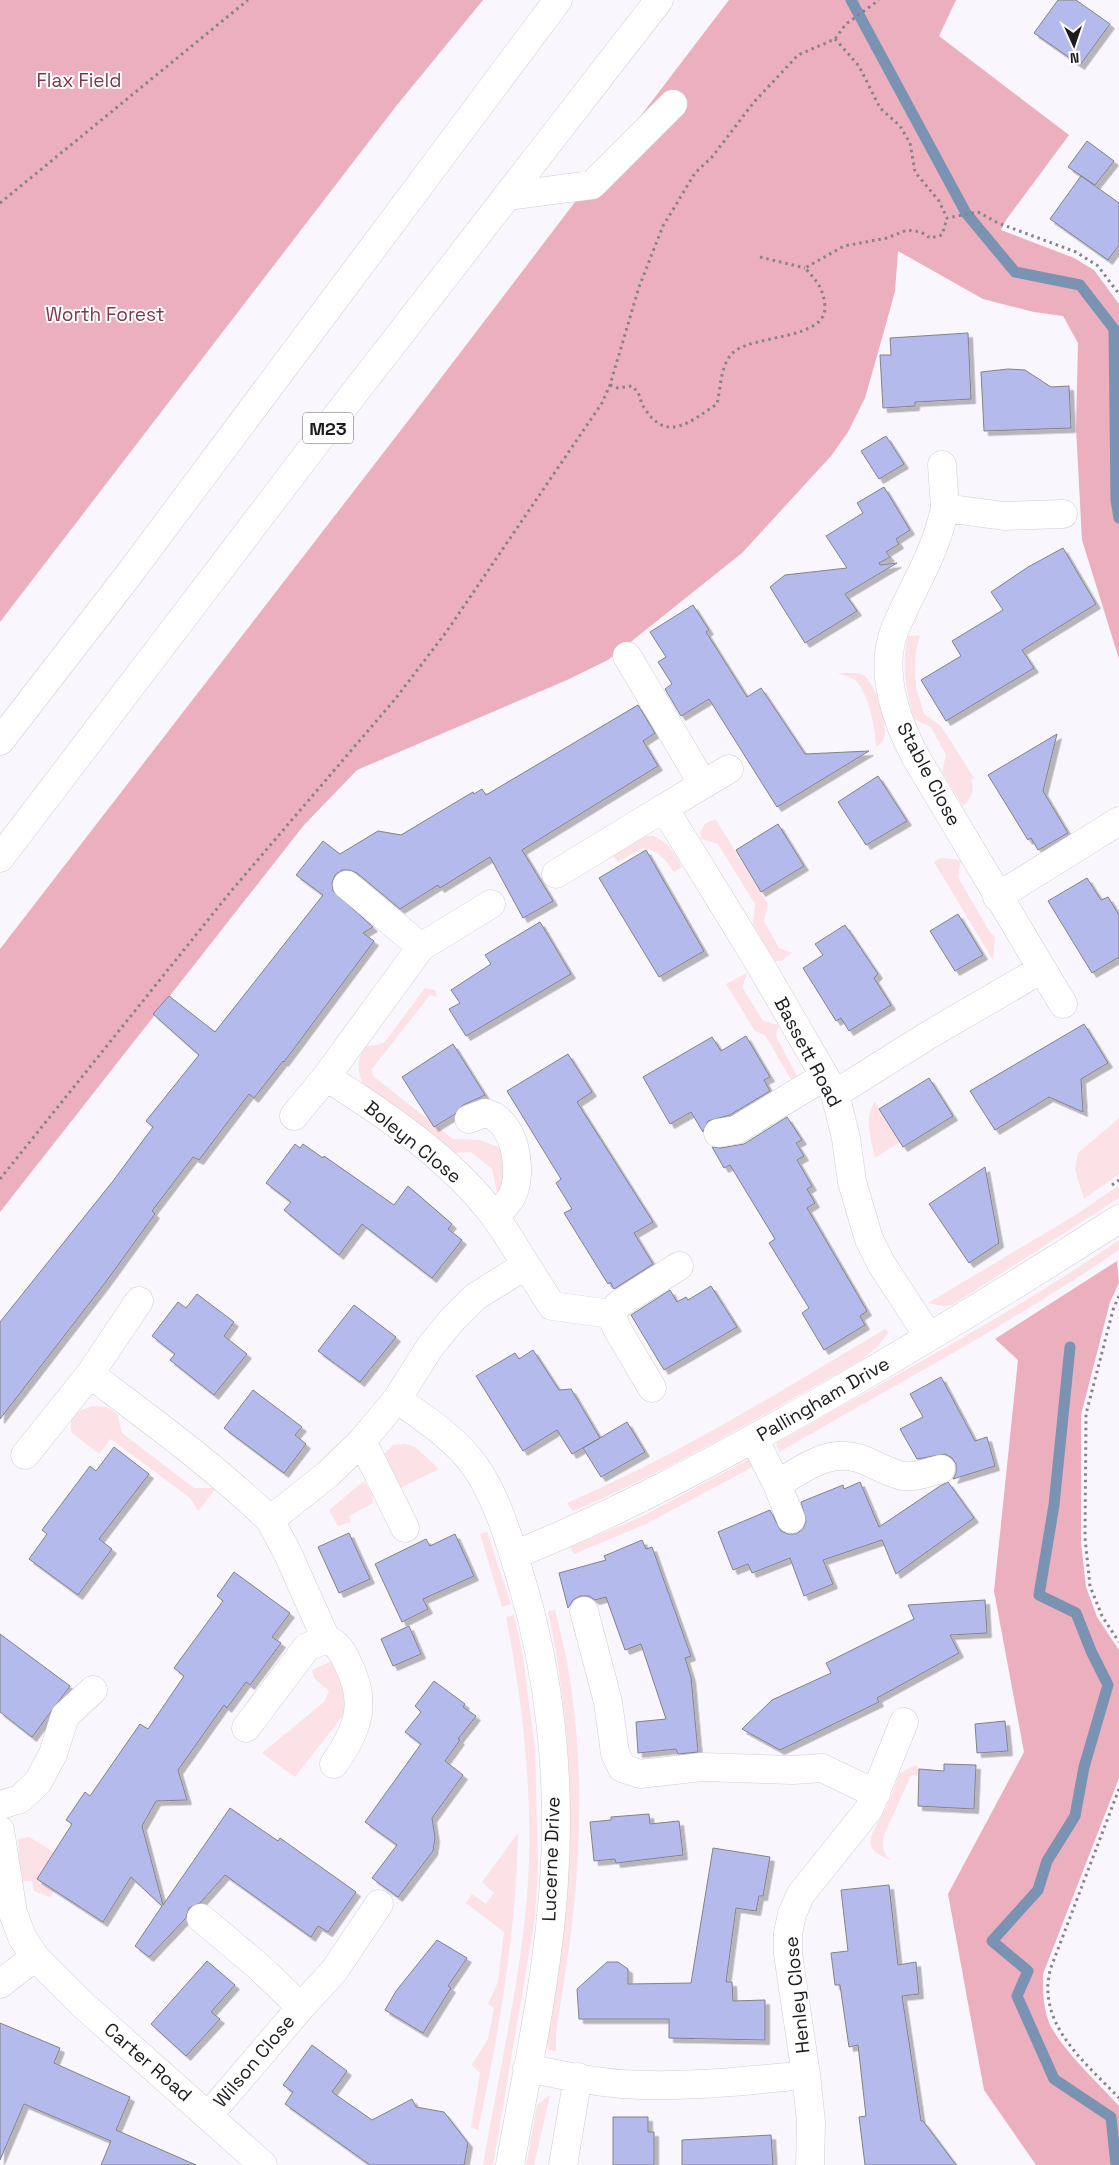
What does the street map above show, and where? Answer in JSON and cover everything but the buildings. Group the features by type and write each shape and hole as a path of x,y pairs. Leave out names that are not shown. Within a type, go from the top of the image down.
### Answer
{"main road":[{"path":"0,741 127,577 558,0"},
{"name":"M23","path":"0,858 332,422 659,0"},
{"path":"507,196 592,185 674,104"},
{"name":"Stable Close","path":"942,465 945,508 936,543 927,566 895,631 890,667 899,722 906,739 997,897 1063,1004"},
{"path":"945,508 1004,516 1063,514"},
{"path":"627,656 703,784"},
{"path":"556,874 729,769"},
{"name":"Bassett Road","path":"664,808 758,961 830,1085 846,1138 852,1182 869,1238 882,1265 929,1337"},
{"path":"997,897 1119,822"},
{"path":"347,886 421,947"},
{"path":"294,1116 326,1077 421,947 491,904"},
{"path":"718,1133 736,1130 927,1036 1042,969"},
{"name":"Boleyn Close","path":"326,1077 367,1103 445,1164 494,1215 552,1306 612,1314"},
{"path":"469,1119 485,1113 500,1119 505,1126 516,1158 517,1182 512,1196 494,1215"},
{"name":"Pallingham Drive","path":"514,1555 600,1520 754,1439 929,1337 1119,1219"},
{"path":"270,1520 328,1474 362,1441 397,1399 430,1347 451,1321 476,1297 526,1265"},
{"path":"652,1388 616,1327 612,1314 619,1304 679,1266"},
{"path":"25,1455 90,1374 139,1300"},
{"path":"90,1374 202,1459 237,1488 270,1520 288,1554 326,1639 342,1652 358,1682 360,1696 352,1734 334,1764"},
{"path":"397,1399 440,1430 457,1445 474,1465 490,1491 514,1555"},
{"path":"754,1439 777,1484 791,1519"},
{"path":"362,1441 405,1528"},
{"path":"777,1484 821,1460 836,1456 859,1458 904,1476 941,1469"},
{"name":"Lucerne Drive","path":"510,2165 549,1932 556,1840 552,1750 545,1681 530,1607 514,1555"},
{"path":"584,1611 608,1702 615,1753 622,1768 640,1774 702,1767 793,1770 822,1768 876,1794"},
{"path":"246,1728 307,1647 326,1639"},
{"path":"0,1805 20,1799 38,1782 53,1754 65,1716 93,1690"},
{"name":"Henley Close","path":"810,2165 811,2122 788,1954 788,1933 792,1914 801,1894 859,1824 876,1794 904,1722"},
{"name":"Carter Road","path":"0,1830 12,1913 22,1937 35,1957 82,2004 263,2165"},
{"name":"Wilson Close","path":"208,2116 300,2007 334,1971 379,1904"},
{"name":"Wilson Close","path":"201,1918 258,1966 300,2007"},
{"path":"0,1984 35,1957"},
{"name":"Henley Close","path":"527,2068 620,2084 722,2083 806,2075"},
{"path":"564,2165 578,2077"}],"path":[{"path":"0,202 248,0"},
{"path":"0,1179 232,890 396,698 447,631 602,403 610,385 639,287 663,226 695,173 712,157 754,102 798,55 835,39 846,24 879,0"},
{"path":"805,268 844,246 887,238 907,230 921,232 930,238 942,235 947,218 939,201 915,172 910,143 900,126 880,108 859,66 835,39"},
{"path":"947,218 978,212 998,223 1076,252 1098,266 1119,294"},
{"path":"610,385 618,388 632,386 641,395 642,406 652,420 664,428 675,428 717,404 722,374 733,352 764,339 799,333 816,324 825,313 824,297 819,282 805,268 760,257"},
{"path":"1119,1296 1113,1310 1086,1414 1085,1538 1090,1586 1102,1616 1119,1642"},
{"path":"1119,1789 1050,1970 1048,1992 1051,2012 1059,2032 1119,2098"}],"shaded area":[{"path":"920,635 916,651 915,669 916,687 924,714 941,726 974,778 971,780 973,788 971,794 963,806 942,772 946,755 931,727 914,719 911,708 905,678 906,647 908,636"},
{"path":"837,673 861,674 871,684 879,703 885,732 881,743 876,747 873,721 860,685 855,680"},
{"path":"716,820 768,904 764,921 779,948 792,953 781,961 774,961 753,924 755,904 718,844 702,839 700,833 704,825"},
{"path":"653,836 659,838 667,845 682,867 674,872 661,856 653,851 642,848 618,862 612,854 643,837"},
{"path":"941,858 961,860 958,877 989,931 995,937 993,960 934,862"},
{"path":"747,973 742,987 763,1021 779,1025 776,1036 798,1078 792,1081 765,1035 755,1031 726,984"},
{"path":"425,988 435,990 437,997 430,995 372,1069 373,1076 453,1139 480,1140 498,1147 504,1155 505,1186 497,1192 492,1169 471,1152 451,1153 364,1086 362,1081 358,1066 365,1047 384,1043"},
{"path":"875,1102 900,1142 875,1158 869,1122 871,1108"},
{"path":"1119,1118 1119,1174 1084,1199 1075,1170 1078,1153"},
{"path":"1119,1185 1119,1198 952,1305 943,1306 928,1303 1079,1213"},
{"path":"1119,1240 1119,1250 1036,1304 779,1452 776,1443 993,1320 1078,1268"},
{"path":"885,1329 889,1332 878,1346 861,1360 719,1440 610,1495 573,1511 567,1503 689,1443 768,1399"},
{"path":"93,1406 107,1407 117,1414 122,1433 194,1488 216,1488 198,1511 190,1498 111,1439 99,1454 71,1432 71,1419 81,1410"},
{"path":"405,1444 415,1447 439,1469 400,1488 382,1456 393,1445"},
{"path":"749,1459 756,1465 646,1524 574,1554 570,1547 643,1516"},
{"path":"364,1481 372,1495 373,1503 349,1516 351,1522 338,1526 329,1510"},
{"path":"487,1532 511,1604 502,1607 480,1534"},
{"path":"555,1610 571,1685 578,1761 579,1800 579,1839 573,1915 556,2036 556,2051 549,2050 546,2041 566,1899 570,1811 564,1711 555,1644 548,1611"},
{"path":"514,1615 523,1657 535,1749 538,1866 535,1918 493,2165 483,2165 517,1980 528,1881 529,1806 527,1767 519,1691 506,1617"},
{"path":"332,1661 349,1699 344,1714 295,1777 262,1753 324,1702 329,1691 314,1678 312,1670"},
{"path":"915,1765 920,1769 919,1776 911,1775 884,1835 883,1849 891,1860 873,1850 871,1838 890,1800 899,1774"},
{"path":"518,1833 514,1908 505,1983 493,2057 478,2130 471,2127 480,2073 472,2065 488,2039 494,2008 488,2004 498,1982 504,1932 466,1903 472,1894 486,1904 494,1893 482,1882"},
{"path":"29,1837 54,1852 37,1878 55,1890 50,1897 34,1891 32,1881 21,1881 18,1839"},
{"path":"550,2095 534,2165 526,2165 537,2105"}],"green space":[{"name":"Worth Forest","path":"0,0 483,0 397,105 0,622"},
{"path":"729,0 956,0 939,36 1069,135 1006,220 1001,230 1074,258 1094,270 1119,304 1119,659 1082,540 1076,428 1078,343 1063,316 1034,312 983,299 898,251 895,291 884,331 865,398 848,432 831,456 742,553 608,660 567,680 357,770 304,825 0,1212 0,949 428,395"},
{"path":"1117,1261 1119,1283 1110,1302 1081,1415 1081,1543 1086,1587 1097,1617 1119,1650 1119,1778 1043,1974 1043,1980 1045,2008 1053,2030 1069,2053 1119,2106 1119,2165 1036,2165 984,2090 948,1894 1024,1752 994,1591 1018,1360 995,1339"}],"waterway":[{"path":"851,0 966,213 1015,272 1080,285 1114,329 1116,500 1119,518"},
{"path":"1070,1347 1054,1505 1039,1595 1076,1613 1091,1651 1108,1685 1084,1767 1075,1816 1047,1861 1038,1890 992,1941 1028,1971 1017,1996 1054,2079 1111,2117 1116,2165"}],"park label":[{"name":"Flax Field","path":"79,80"}]}
